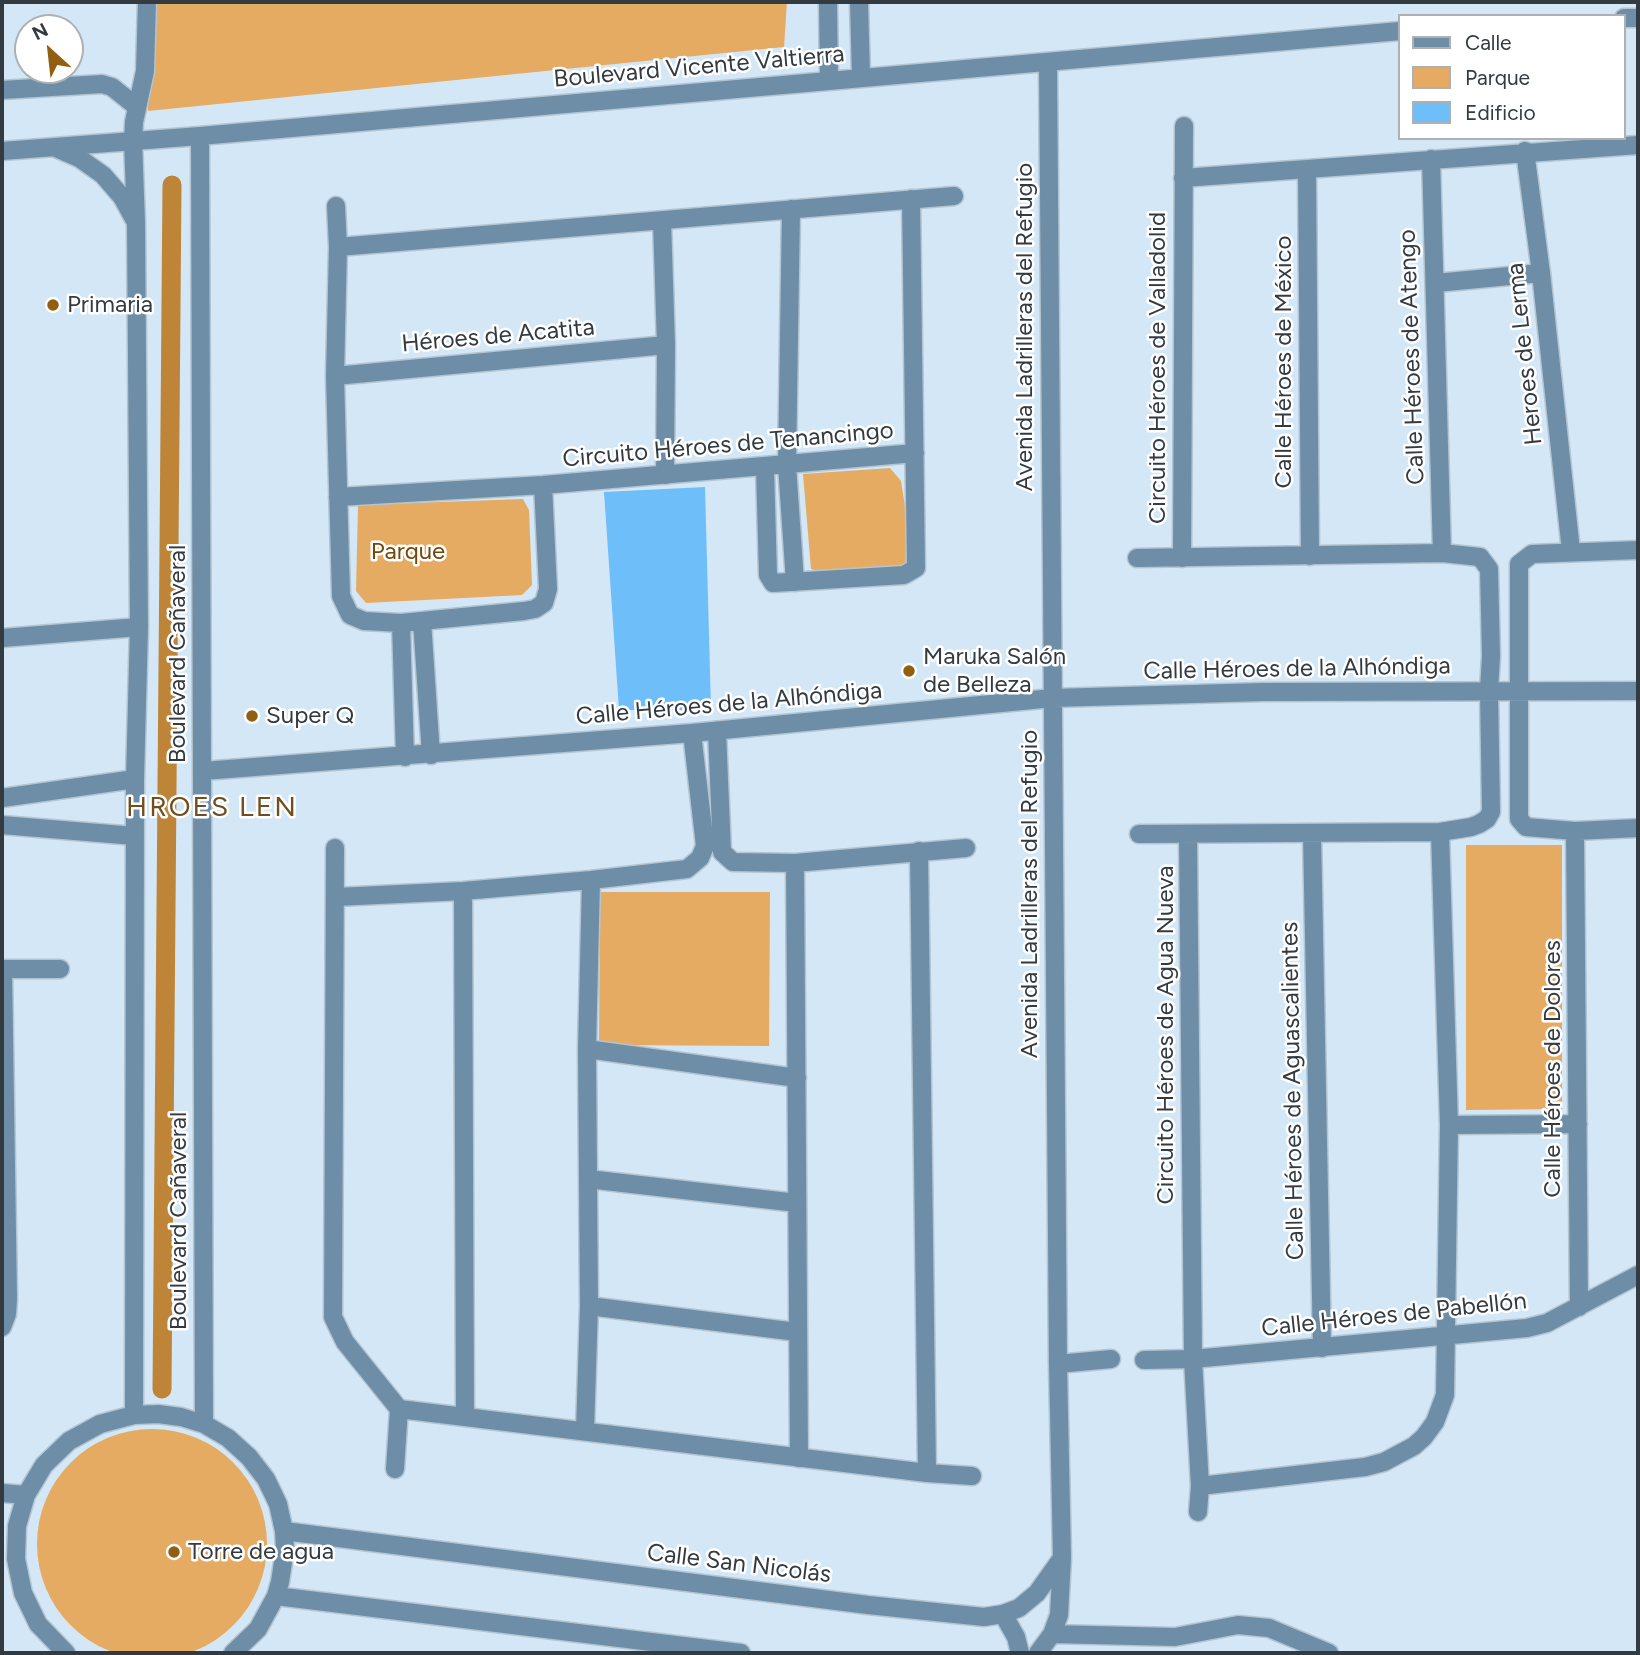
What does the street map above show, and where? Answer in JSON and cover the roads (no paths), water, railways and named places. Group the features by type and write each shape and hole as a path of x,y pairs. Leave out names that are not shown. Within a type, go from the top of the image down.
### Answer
{"street":[{"name":"Boulevard Cañaveral","path":"134,1415 135,779 139,627 133,141 136,107 143,89 145,71 147,2"},
{"path":"828,2 829,79"},
{"path":"859,2 861,77"},
{"name":"Boulevard Vicente Valtierra","path":"2,151 1398,31"},
{"name":"Avenida Ladrilleras del Refugio","path":"1048,62 1058,1364 1062,1558"},
{"path":"2,90 102,84 112,86 136,107"},
{"name":"Circuito Héroes de Valladolid","path":"1182,558 1184,126"},
{"name":"Boulevard Cañaveral","path":"200,136 204,1424"},
{"name":"Circuito Héroes de Valladolid","path":"1183,178 1525,151 1638,145"},
{"path":"52,147 79,158 103,175 122,197 136,222"},
{"name":"Heroes de Lerma","path":"1525,151 1571,551"},
{"name":"Calle Héroes de Atengo","path":"1431,159 1442,553"},
{"name":"Calle Héroes de México","path":"1307,169 1310,556"},
{"path":"338,247 954,196"},
{"name":"Circuito Héroes de Tenancingo","path":"338,497 543,485 915,453 911,200"},
{"name":"Circuito Héroes de Tenancingo","path":"336,206 338,247 335,376 341,596 345,606 355,618 401,622 535,609 544,603 548,589 543,485"},
{"path":"791,209 787,465 795,582"},
{"path":"662,221 666,345 664,475"},
{"path":"1436,283 1541,273"},
{"name":"Héroes de Acatita","path":"335,376 666,345"},
{"path":"765,468 768,575 774,583 904,575 914,571 918,556 915,453"},
{"path":"1638,550 1532,554 1519,564 1520,819 1526,827 1575,831 1638,828"},
{"name":"Circuito Héroes de Valladolid","path":"1137,558 1442,553 1480,557 1489,569 1489,690"},
{"path":"422,621 431,755"},
{"path":"401,622 405,757"},
{"path":"2,638 139,627"},
{"name":"Circuito Héroes de Agua Nueva","path":"1198,1512 1200,1486 1193,1359 1188,835 1440,832 1471,827 1487,819 1491,812 1489,690"},
{"name":"Calle Héroes de la Alhóndiga","path":"203,771 717,731 1053,698 1262,692 1638,691"},
{"path":"717,731 722,852 733,862 794,863 966,848"},
{"path":"336,897 463,891 687,869 700,858 705,846 692,733"},
{"path":"2,798 135,779"},
{"path":"2,825 135,836"},
{"name":"Calle Héroes de Dolores","path":"1575,831 1579,1307"},
{"path":"1200,1486 1365,1468 1384,1462 1406,1451 1424,1437 1435,1422 1445,1395 1449,1125 1440,832"},
{"name":"Calle Héroes de Aguascalientes","path":"1312,833 1322,1348"},
{"path":"1139,834 1188,835"},
{"path":"335,848 333,1318 345,1342 399,1409 396,1469"},
{"path":"919,851 927,1473"},
{"path":"794,863 799,1458"},
{"path":"585,1432 589,1306 587,1049 591,880"},
{"path":"463,891 465,1417"},
{"path":"2,1327 7,1314 8,1299 3,969 60,969"},
{"path":"587,1049 797,1078"},
{"path":"1449,1125 1578,1124"},
{"path":"588,1179 797,1203"},
{"name":"Calle Héroes de Pabellón","path":"1144,1360 1193,1359 1527,1328 1547,1323 1638,1275"},
{"path":"589,1306 797,1332"},
{"path":"1058,1364 1111,1359"},
{"path":"399,1409 927,1473 972,1476"},
{"path":"66,1653 38,1624 9,1558 26,1495 44,1465 69,1441 100,1423 134,1415 158,1414 204,1424 228,1438 249,1457 266,1479 278,1504 284,1531 284,1567 276,1596 258,1629 233,1653"},
{"path":"2,1493 26,1495"},
{"name":"Calle San Nicolás","path":"284,1531 868,1605 984,1617 1003,1615"},
{"path":"1020,1653 1016,1637 1003,1615 1019,1608 1037,1593 1062,1558"},
{"path":"1038,1653 1052,1634 1059,1615 1062,1558"},
{"path":"276,1596 741,1653"},
{"path":"1052,1634 1175,1637 1238,1625 1269,1628 1329,1653"}],"waterway":[{"path":"162,1389 172,185"}],"place":[{"name":"Primaria","path":"53,305"},
{"name":"Maruka Salón de Belleza","path":"909,671"},
{"name":"Super Q","path":"252,716"},
{"name":"Torre de agua","path":"174,1552"}],"district":[{"name":"HROES LEN","path":"212,808"}],"park label":[{"name":"Parque","path":"408,552"}]}
